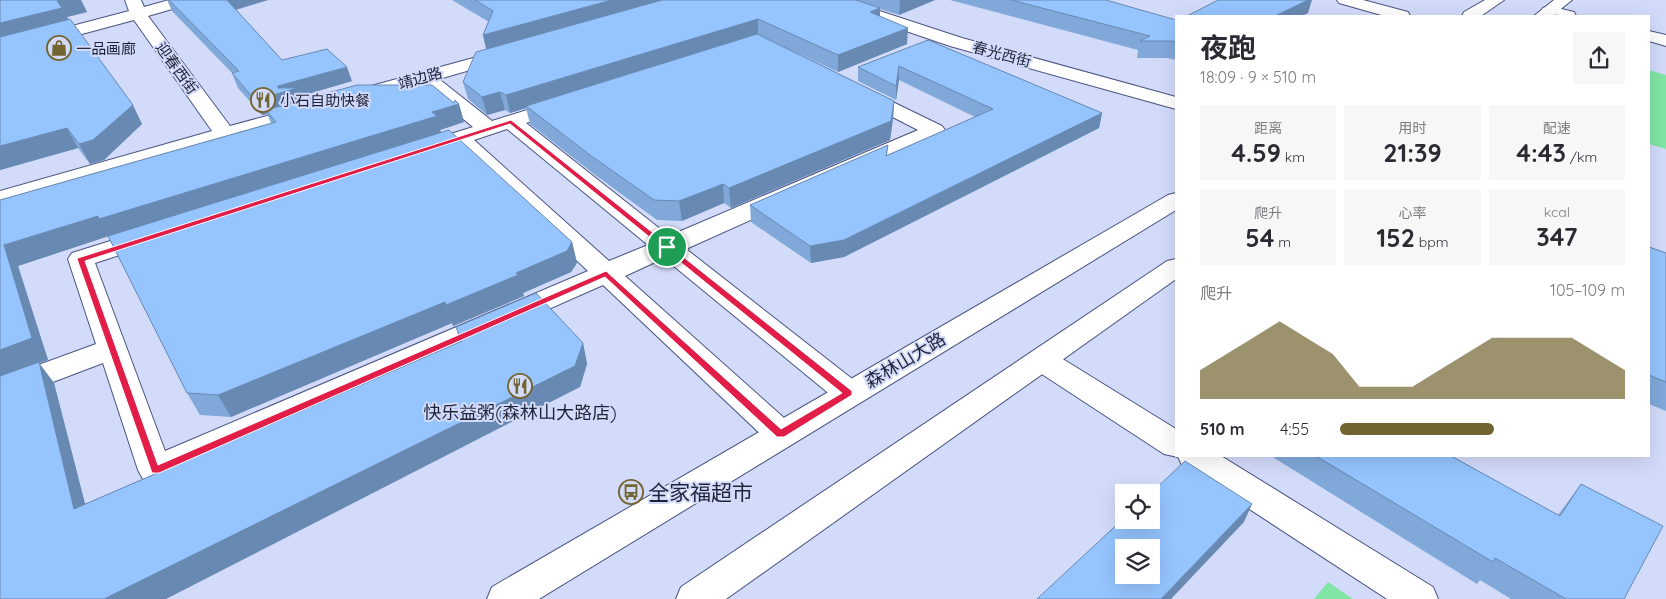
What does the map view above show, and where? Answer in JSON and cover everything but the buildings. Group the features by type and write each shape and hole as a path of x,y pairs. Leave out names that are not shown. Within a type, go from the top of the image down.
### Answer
{"street":[{"path":"0,52 136,7 187,0"},
{"name":"春光西街","path":"830,0 945,38 1175,102"},
{"path":"1345,0 1398,15"},
{"path":"1472,15 1496,0"},
{"path":"1545,14 1564,0"},
{"name":"迎春西街","path":"136,7 225,134"},
{"path":"1650,36 1666,40"},
{"path":"918,49 945,38"},
{"path":"759,42 846,78 935,130 155,470 81,259 500,125 759,42"},
{"name":"靖边路","path":"339,101 528,48"},
{"path":"426,77 500,125 667,247 849,393"},
{"path":"0,198 320,107"},
{"path":"459,138 781,434"},
{"name":"森林山大路","path":"506,599 1175,201"},
{"path":"695,599 1175,268"},
{"path":"0,391 112,349"},
{"path":"1042,360 1175,444"},
{"path":"1196,457 1419,599"}],"green space":[{"path":"1650,70 1666,75 1666,149 1650,144"},
{"path":"1328,582 1353,599 1314,599"}],"place":[{"name":"一品画廊","path":"59,48"},
{"name":"小石自助快餐","path":"263,100"},
{"name":"快乐益粥(森林山大路店)","path":"520,386"},
{"name":"全家福超市","path":"631,492"}],"route":[{"path":"511,122 667,247 849,393 781,434 606,274 155,470 81,259 511,122"}]}
